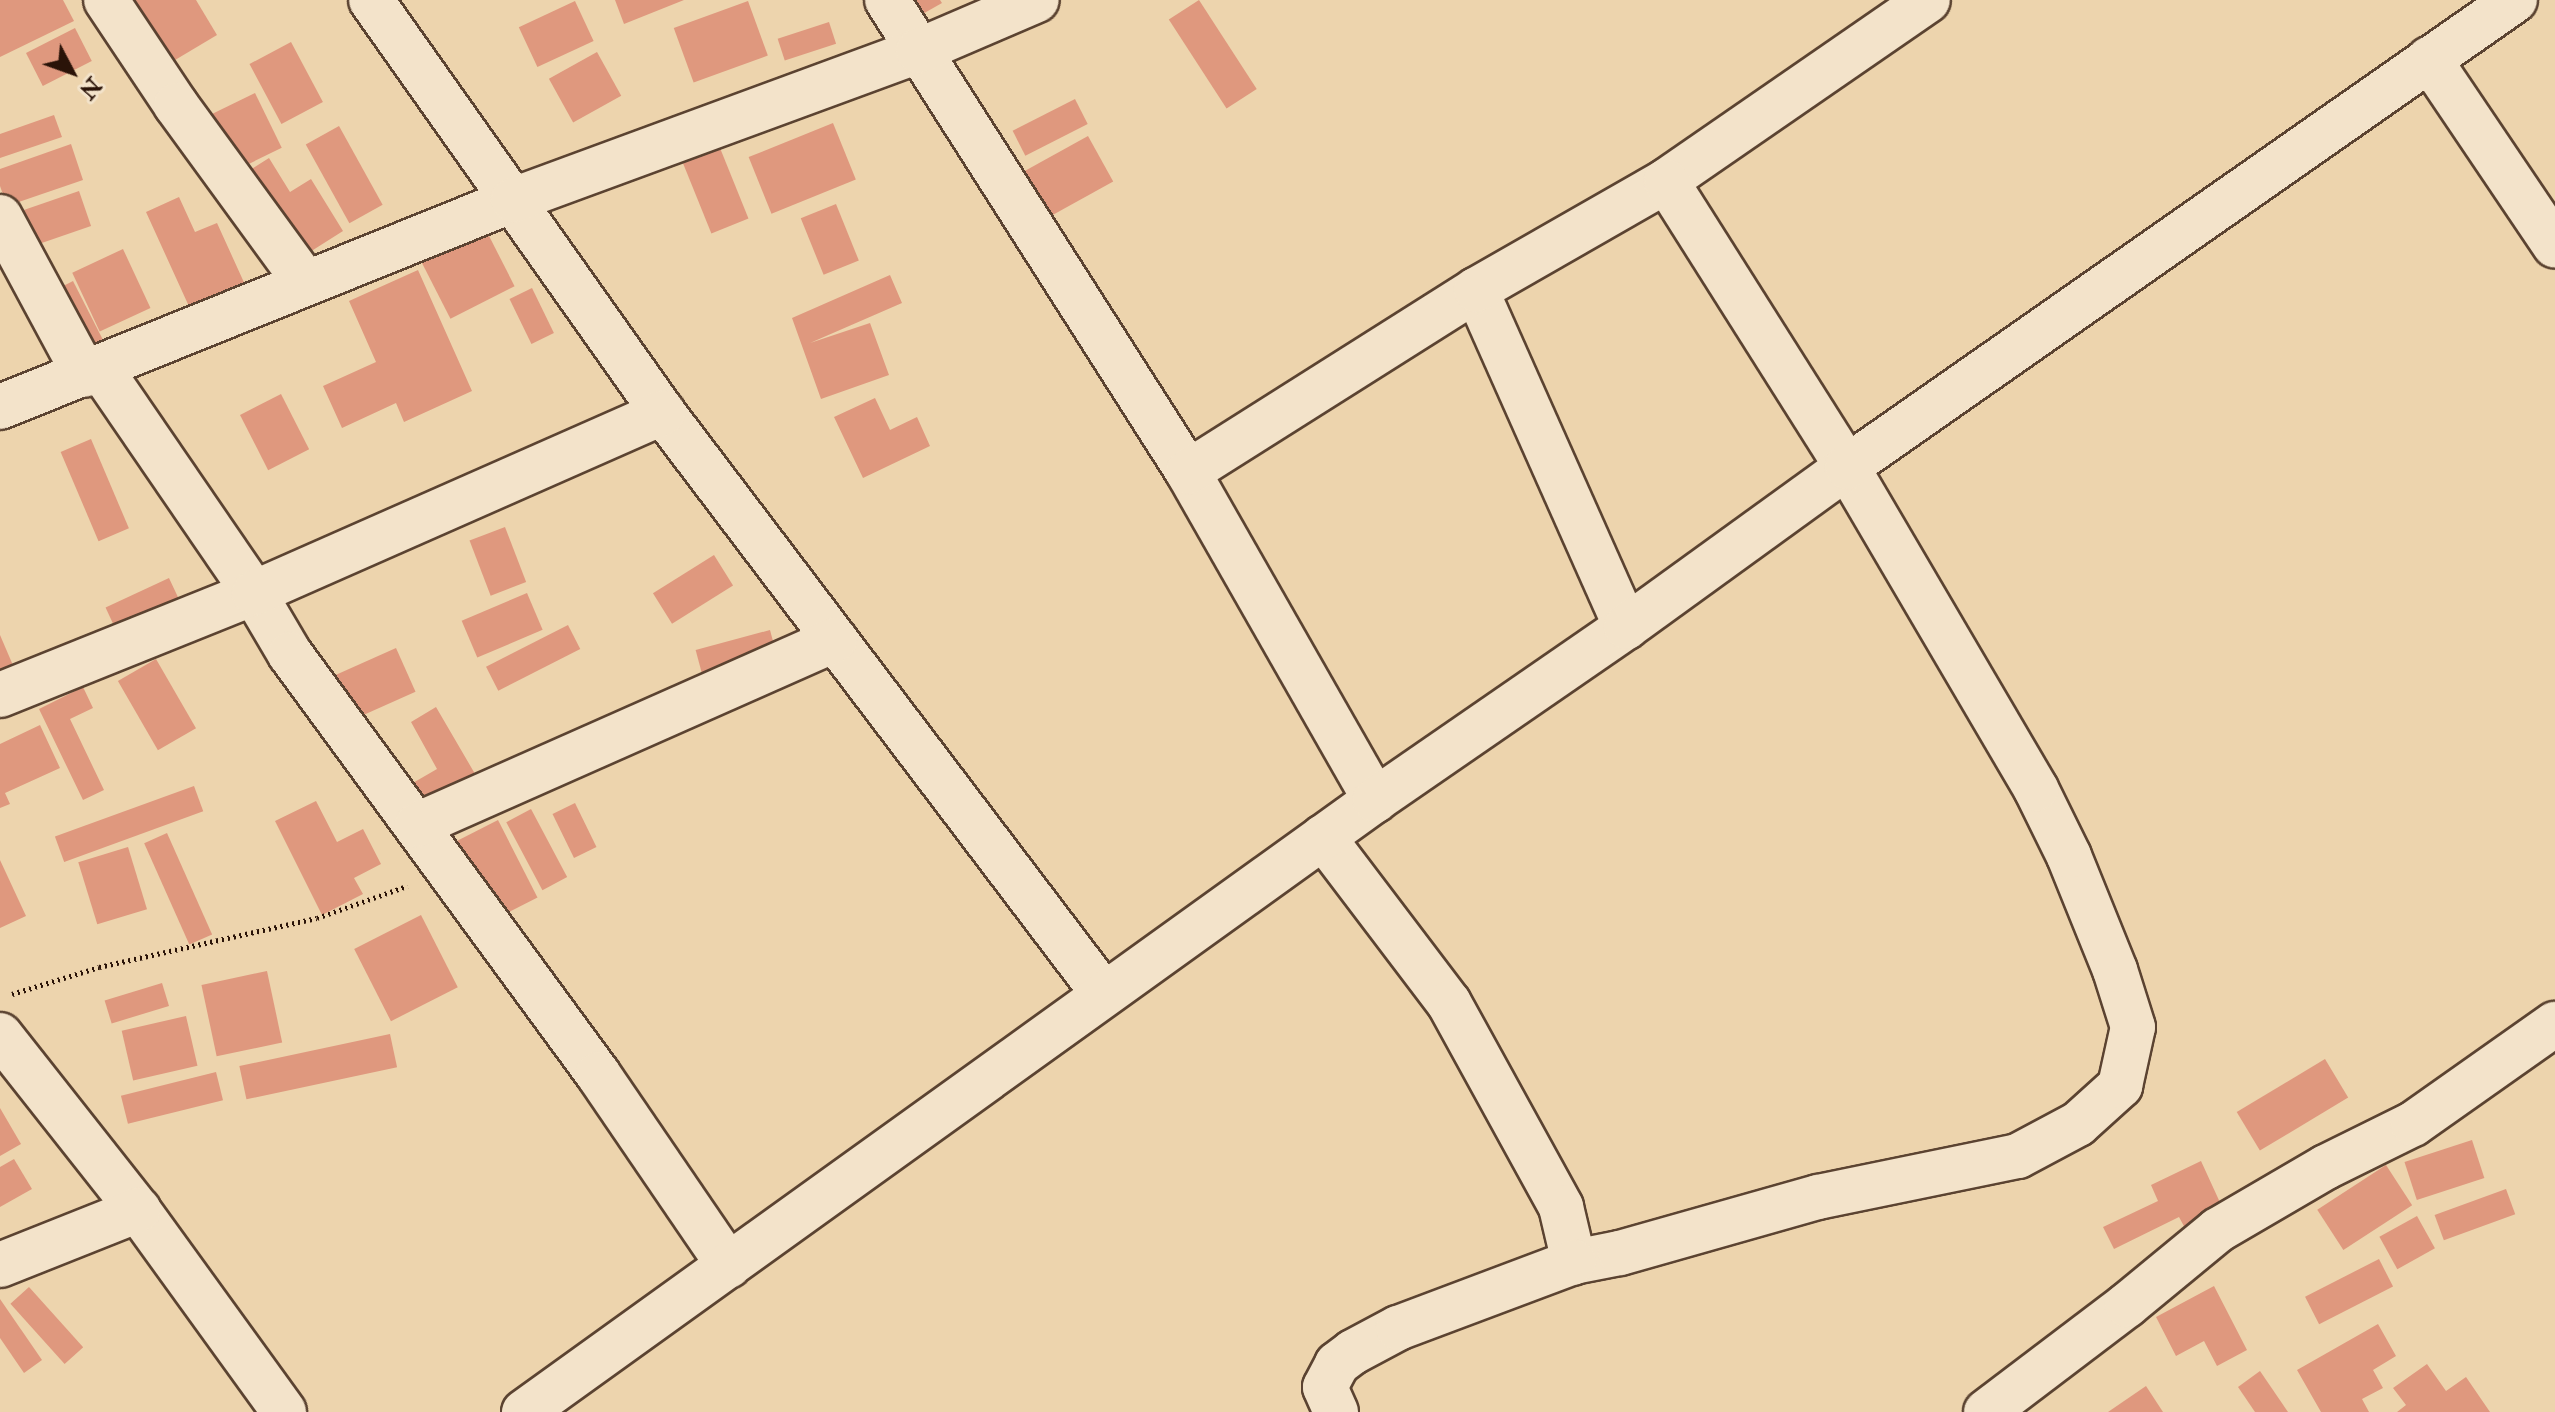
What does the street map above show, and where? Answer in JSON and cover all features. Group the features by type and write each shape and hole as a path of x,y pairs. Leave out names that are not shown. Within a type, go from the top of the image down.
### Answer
{"street":[{"path":"106,0 176,105 305,282"},
{"path":"371,0 663,413 1103,993"},
{"path":"887,0 1188,472 1375,800"},
{"path":"0,407 513,200 918,51 1037,0"},
{"path":"1188,472 1476,290 1666,181 1928,0"},
{"path":"524,1412 1103,993 2429,59 2491,7"},
{"path":"2429,59 2555,246"},
{"path":"1336,1412 1325,1387 1337,1364 1398,1328 1574,1262 1620,1253 1818,1197 2018,1156 2078,1124 2120,1086 2133,1027 2115,970 2069,856 2036,789 1847,467 1666,181"},
{"path":"0,217 93,372 254,593 290,654 598,1074 729,1266"},
{"path":"1476,290 1626,627"},
{"path":"0,695 254,593 663,413"},
{"path":"417,825 835,640"},
{"path":"1323,837 1449,1003 1561,1207 1574,1262"},
{"path":"1986,1412 2127,1305 2218,1230 2326,1167 2413,1124 2555,1024"},
{"path":"0,1027 138,1210 284,1412"},
{"path":"0,1265 138,1210"}],"path":[{"path":"0,1027 99,967 317,918 448,871"}],"building":[{"path":"0,0 63,0 74,21 0,57"},
{"path":"129,0 196,0 217,35 165,66"},
{"path":"615,0 684,0 624,24"},
{"path":"902,0 940,0 942,3 912,20"},
{"path":"1199,0 1257,89 1227,109 1169,20"},
{"path":"575,1 594,41 537,67 519,27"},
{"path":"748,1 768,56 694,83 674,28"},
{"path":"829,22 836,44 785,61 778,39"},
{"path":"75,28 92,61 43,86 26,53"},
{"path":"291,42 323,102 281,124 250,64"},
{"path":"597,52 621,96 573,122 549,79"},
{"path":"255,93 282,148 227,175 200,120"},
{"path":"1075,99 1088,124 1025,156 1013,131"},
{"path":"54,115 62,137 0,158 0,134"},
{"path":"833,123 856,180 771,214 749,157"},
{"path":"339,126 383,205 349,223 306,144"},
{"path":"1088,136 1113,181 1047,218 1022,173"},
{"path":"71,144 83,180 7,206 0,186 0,169"},
{"path":"720,148 748,218 711,233 683,163"},
{"path":"269,158 290,192 311,179 343,231 302,257 245,173"},
{"path":"79,191 91,226 29,247 17,212"},
{"path":"179,197 195,232 217,223 247,289 192,313 146,212"},
{"path":"836,204 859,261 824,275 801,218"},
{"path":"486,230 515,286 450,319 422,263"},
{"path":"123,249 150,308 100,332 72,273"},
{"path":"418,270 472,391 404,422 396,403 342,428 323,386 376,362 349,301"},
{"path":"890,275 902,303 810,343 870,323 889,375 821,399 792,318"},
{"path":"73,281 103,341 78,354 47,294"},
{"path":"532,288 554,333 531,344 510,299"},
{"path":"281,394 309,449 268,470 240,415"},
{"path":"875,398 890,430 917,417 930,446 863,478 834,417"},
{"path":"91,439 129,528 99,541 61,452"},
{"path":"505,527 526,582 491,596 470,541"},
{"path":"714,555 733,586 672,624 653,593"},
{"path":"169,578 182,606 119,636 106,608"},
{"path":"527,593 543,630 477,658 462,621"},
{"path":"568,625 580,649 498,691 486,667"},
{"path":"770,630 777,657 703,677 696,650"},
{"path":"0,635 15,670 0,677"},
{"path":"396,648 416,692 346,723 327,679"},
{"path":"156,659 196,728 158,750 118,681"},
{"path":"83,687 93,708 70,719 104,790 83,800 39,709"},
{"path":"436,707 478,779 414,816 399,791 437,769 411,722"},
{"path":"40,725 60,768 5,793 10,804 0,808 0,744"},
{"path":"194,786 203,811 64,862 55,837"},
{"path":"316,801 337,842 363,829 381,864 354,878 363,894 322,915 275,821"},
{"path":"575,803 596,847 574,858 553,814"},
{"path":"531,809 567,877 542,890 506,822"},
{"path":"498,820 537,898 488,922 449,845"},
{"path":"167,833 212,934 189,945 144,843"},
{"path":"128,847 147,909 97,924 78,862"},
{"path":"0,860 26,916 0,928"},
{"path":"421,915 458,987 391,1021 354,949"},
{"path":"267,971 282,1042 217,1056 201,985"},
{"path":"162,983 169,1006 112,1023 105,1001"},
{"path":"186,1016 197,1066 133,1081 122,1031"},
{"path":"390,1034 397,1067 246,1099 239,1066"},
{"path":"2325,1059 2348,1098 2260,1151 2237,1112"},
{"path":"216,1072 223,1100 128,1124 121,1096"},
{"path":"0,1108 21,1144 0,1156"},
{"path":"2472,1140 2484,1178 2417,1200 2404,1162"},
{"path":"14,1159 32,1189 0,1207 0,1167"},
{"path":"2201,1161 2223,1209 2185,1228 2179,1217 2114,1249 2103,1227 2158,1201 2151,1185"},
{"path":"2386,1165 2412,1205 2343,1250 2317,1210"},
{"path":"2506,1189 2515,1214 2444,1240 2435,1215"},
{"path":"2417,1216 2435,1248 2397,1269 2379,1237"},
{"path":"2379,1259 2393,1287 2319,1324 2305,1297"},
{"path":"2214,1286 2247,1350 2217,1366 2204,1341 2176,1356 2156,1317"},
{"path":"29,1287 83,1347 65,1364 10,1304"},
{"path":"0,1299 42,1360 24,1373 0,1338"},
{"path":"2378,1324 2396,1356 2373,1370 2383,1388 2362,1399 2369,1412 2321,1412 2297,1370"},
{"path":"2427,1364 2446,1391 2466,1377 2490,1412 2397,1412 2406,1405 2393,1388"},
{"path":"2260,1371 2288,1412 2255,1412 2238,1387"},
{"path":"2146,1386 2163,1412 2108,1412"}]}
